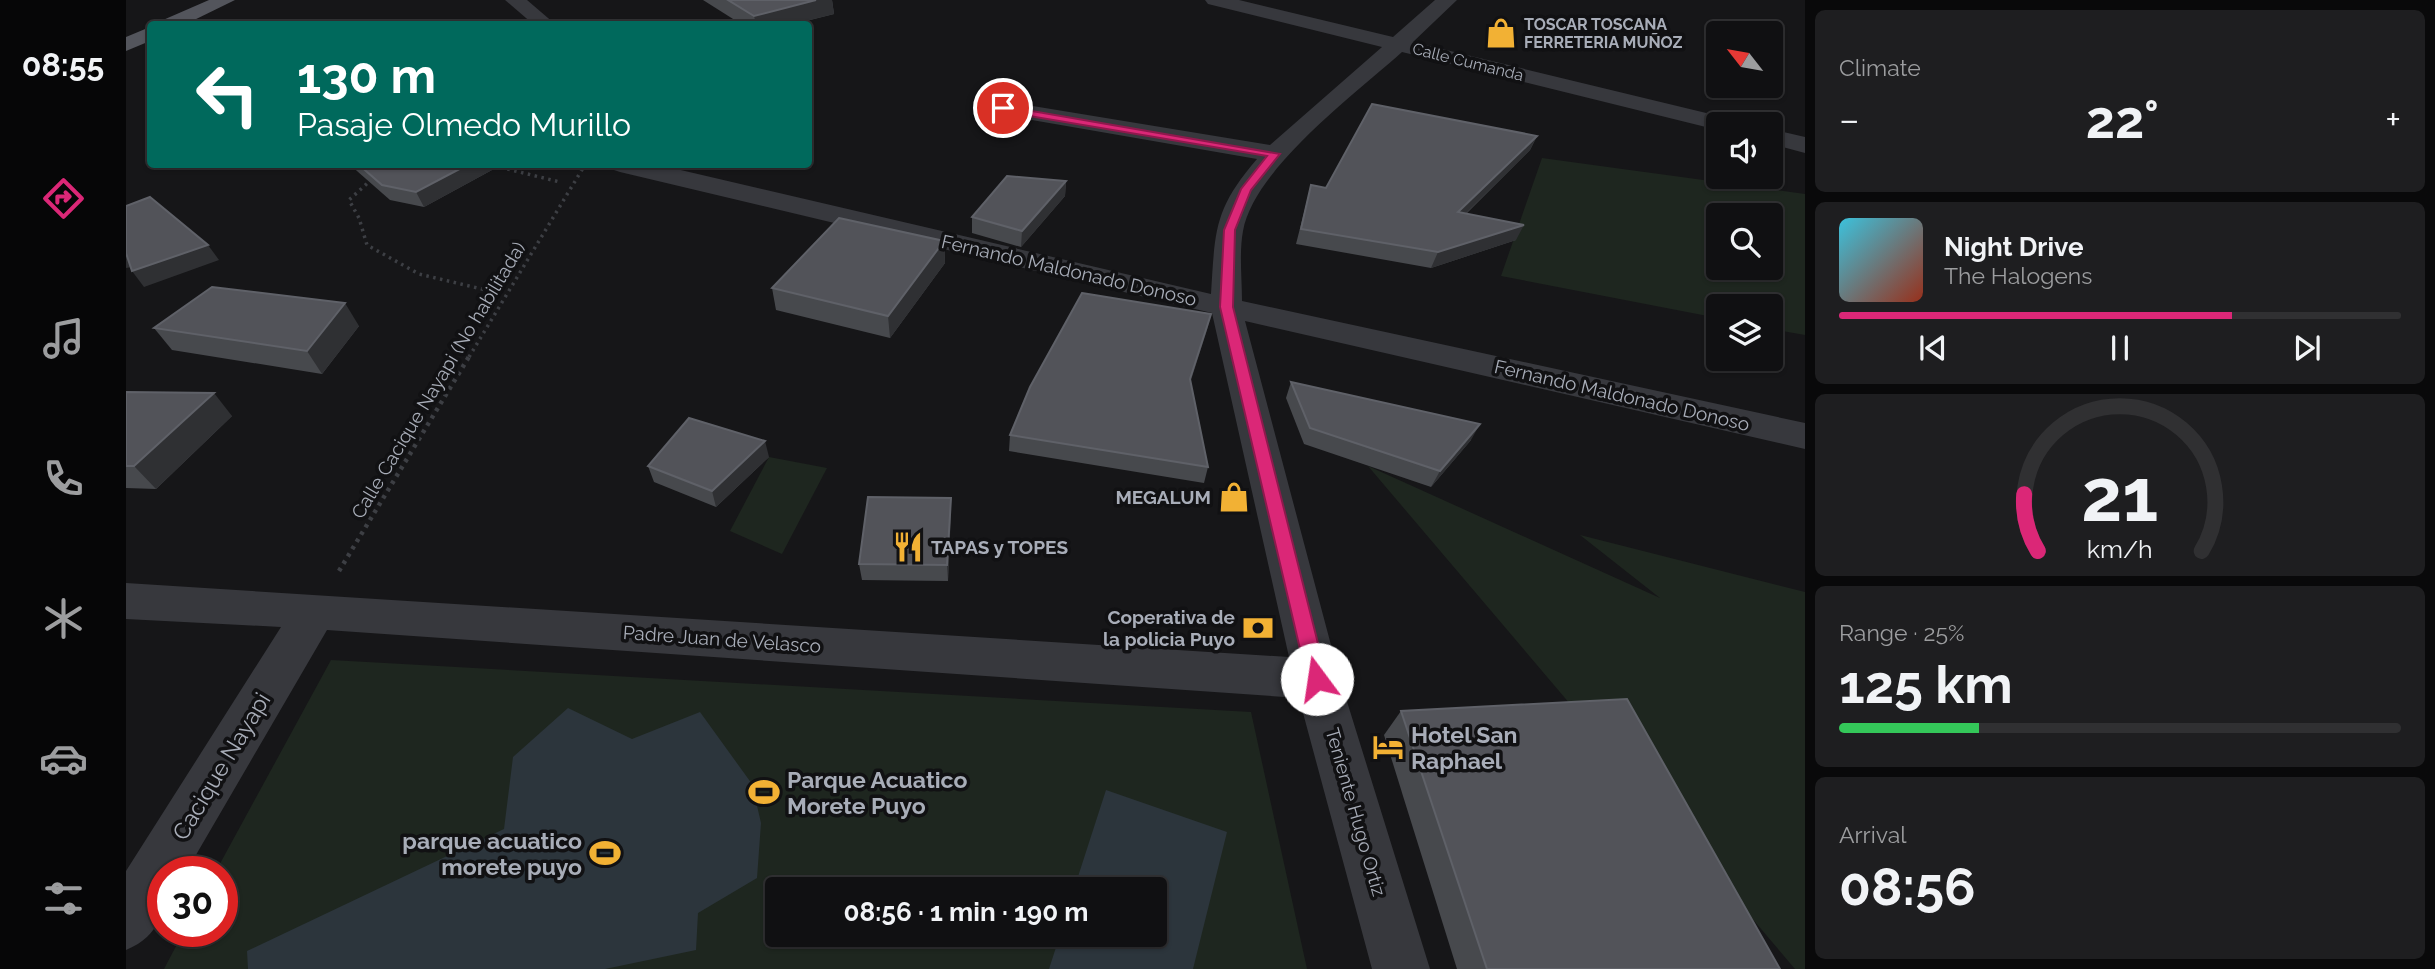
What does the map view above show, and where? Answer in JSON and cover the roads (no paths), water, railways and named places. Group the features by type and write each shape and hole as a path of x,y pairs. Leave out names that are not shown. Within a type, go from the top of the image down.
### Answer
{"main road":[{"path":"177,21 225,0"}],"street":[{"path":"515,0 541,21"},
{"name":"Calle Cumanda","path":"1215,0 1706,120"},
{"name":"Teniente Hugo Ortiz","path":"1401,969 1317,679 1226,307 1230,230 1246,189 1275,154 1394,44 1447,0"},
{"path":"1003,108 1275,154"},
{"path":"1783,139 1805,145"},
{"name":"Fernando Maldonado Donoso","path":"637,168 1226,307 1805,436"},
{"name":"Padre Juan de Velasco","path":"126,601 315,611 1317,679"},
{"name":"Cacique Nayapi","path":"126,922 315,611"}],"place":[{"name":"TOSCAR TOSCANA FERRETERIA MUÑOZ","path":"1501,33"},
{"name":"MEGALUM","path":"1234,497"},
{"name":"TAPAS y TOPES","path":"908,547"},
{"name":"Coperativa de la policia Puyo","path":"1258,628"},
{"name":"Hotel San Raphael","path":"1388,747"},
{"name":"Parque Acuatico Morete Puyo","path":"764,792"},
{"name":"parque acuatico morete puyo","path":"605,853"}]}
